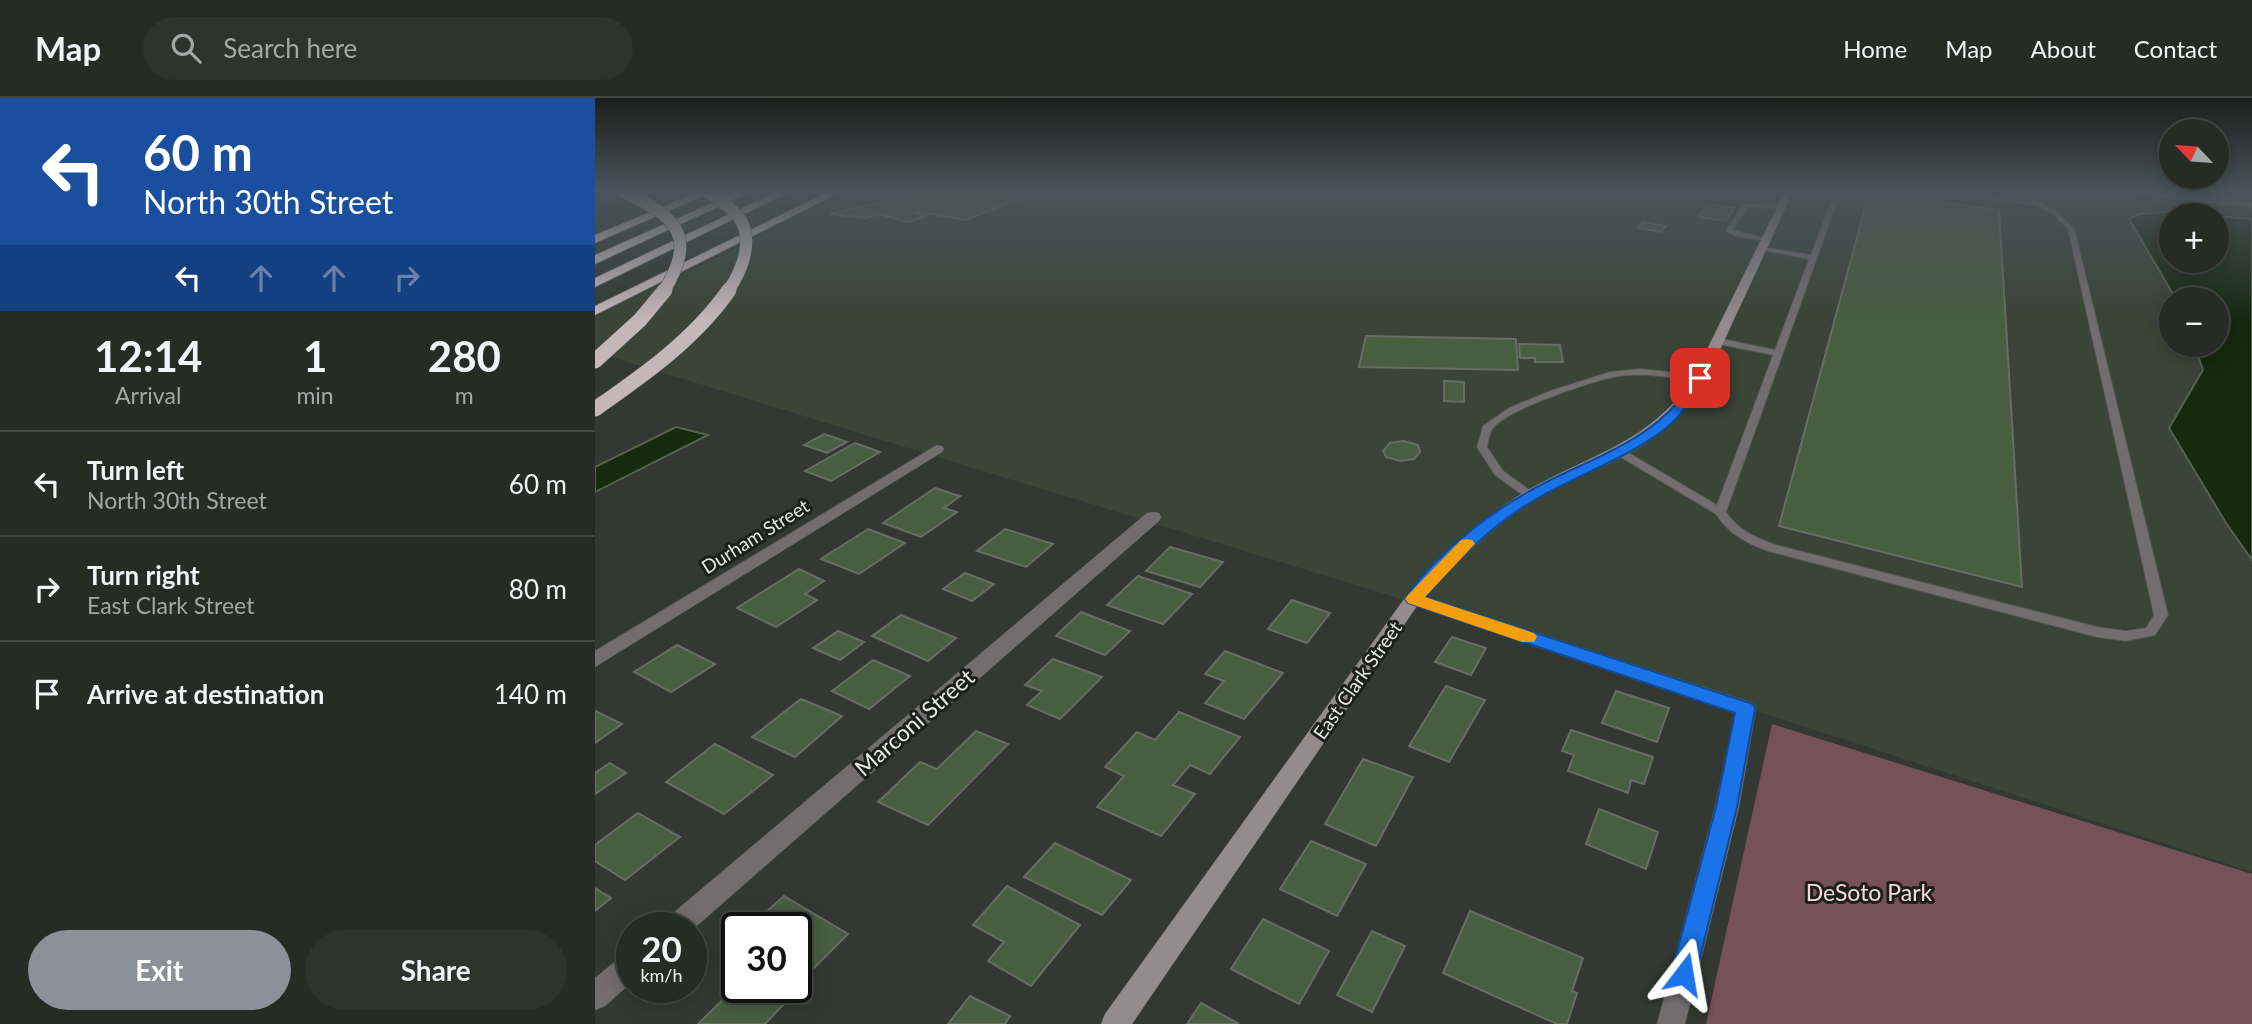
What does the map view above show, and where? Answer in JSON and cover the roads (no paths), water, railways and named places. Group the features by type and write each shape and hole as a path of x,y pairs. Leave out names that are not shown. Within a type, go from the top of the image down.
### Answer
{"highway":[{"path":"595,260 651,234"},
{"path":"595,361 652,308 674,276 681,256 679,234"},
{"path":"595,283 696,234"},
{"path":"595,409 645,374 684,342 714,312 736,282 747,248 745,234"},
{"path":"595,311 752,234"}],"street":[{"name":"East Clark Street","path":"1115,1024 1413,599 1449,560 1490,523 1531,496 1662,425 1682,405 1700,378 1768,234"},
{"name":"Durham Street","path":"595,660 937,449"},
{"name":"Marconi Street","path":"694,912 1153,517"},
{"path":"1413,599 1746,709 1727,807 1671,1024"},
{"path":"595,996 616,978"}],"lane":[{"path":"1734,234 1814,258"},
{"path":"1720,512 1823,234"},
{"path":"1618,451 1720,512 1728,526 1749,540 1772,548 2097,632 2126,636 2150,632 2161,615 2072,234"},
{"path":"1718,341 1779,353"},
{"path":"1531,496 1499,473 1482,447 1487,428 1512,410 1613,374 1640,372 1700,378"}],"park label":[{"name":"DeSoto Park","path":"1869,892"}]}
